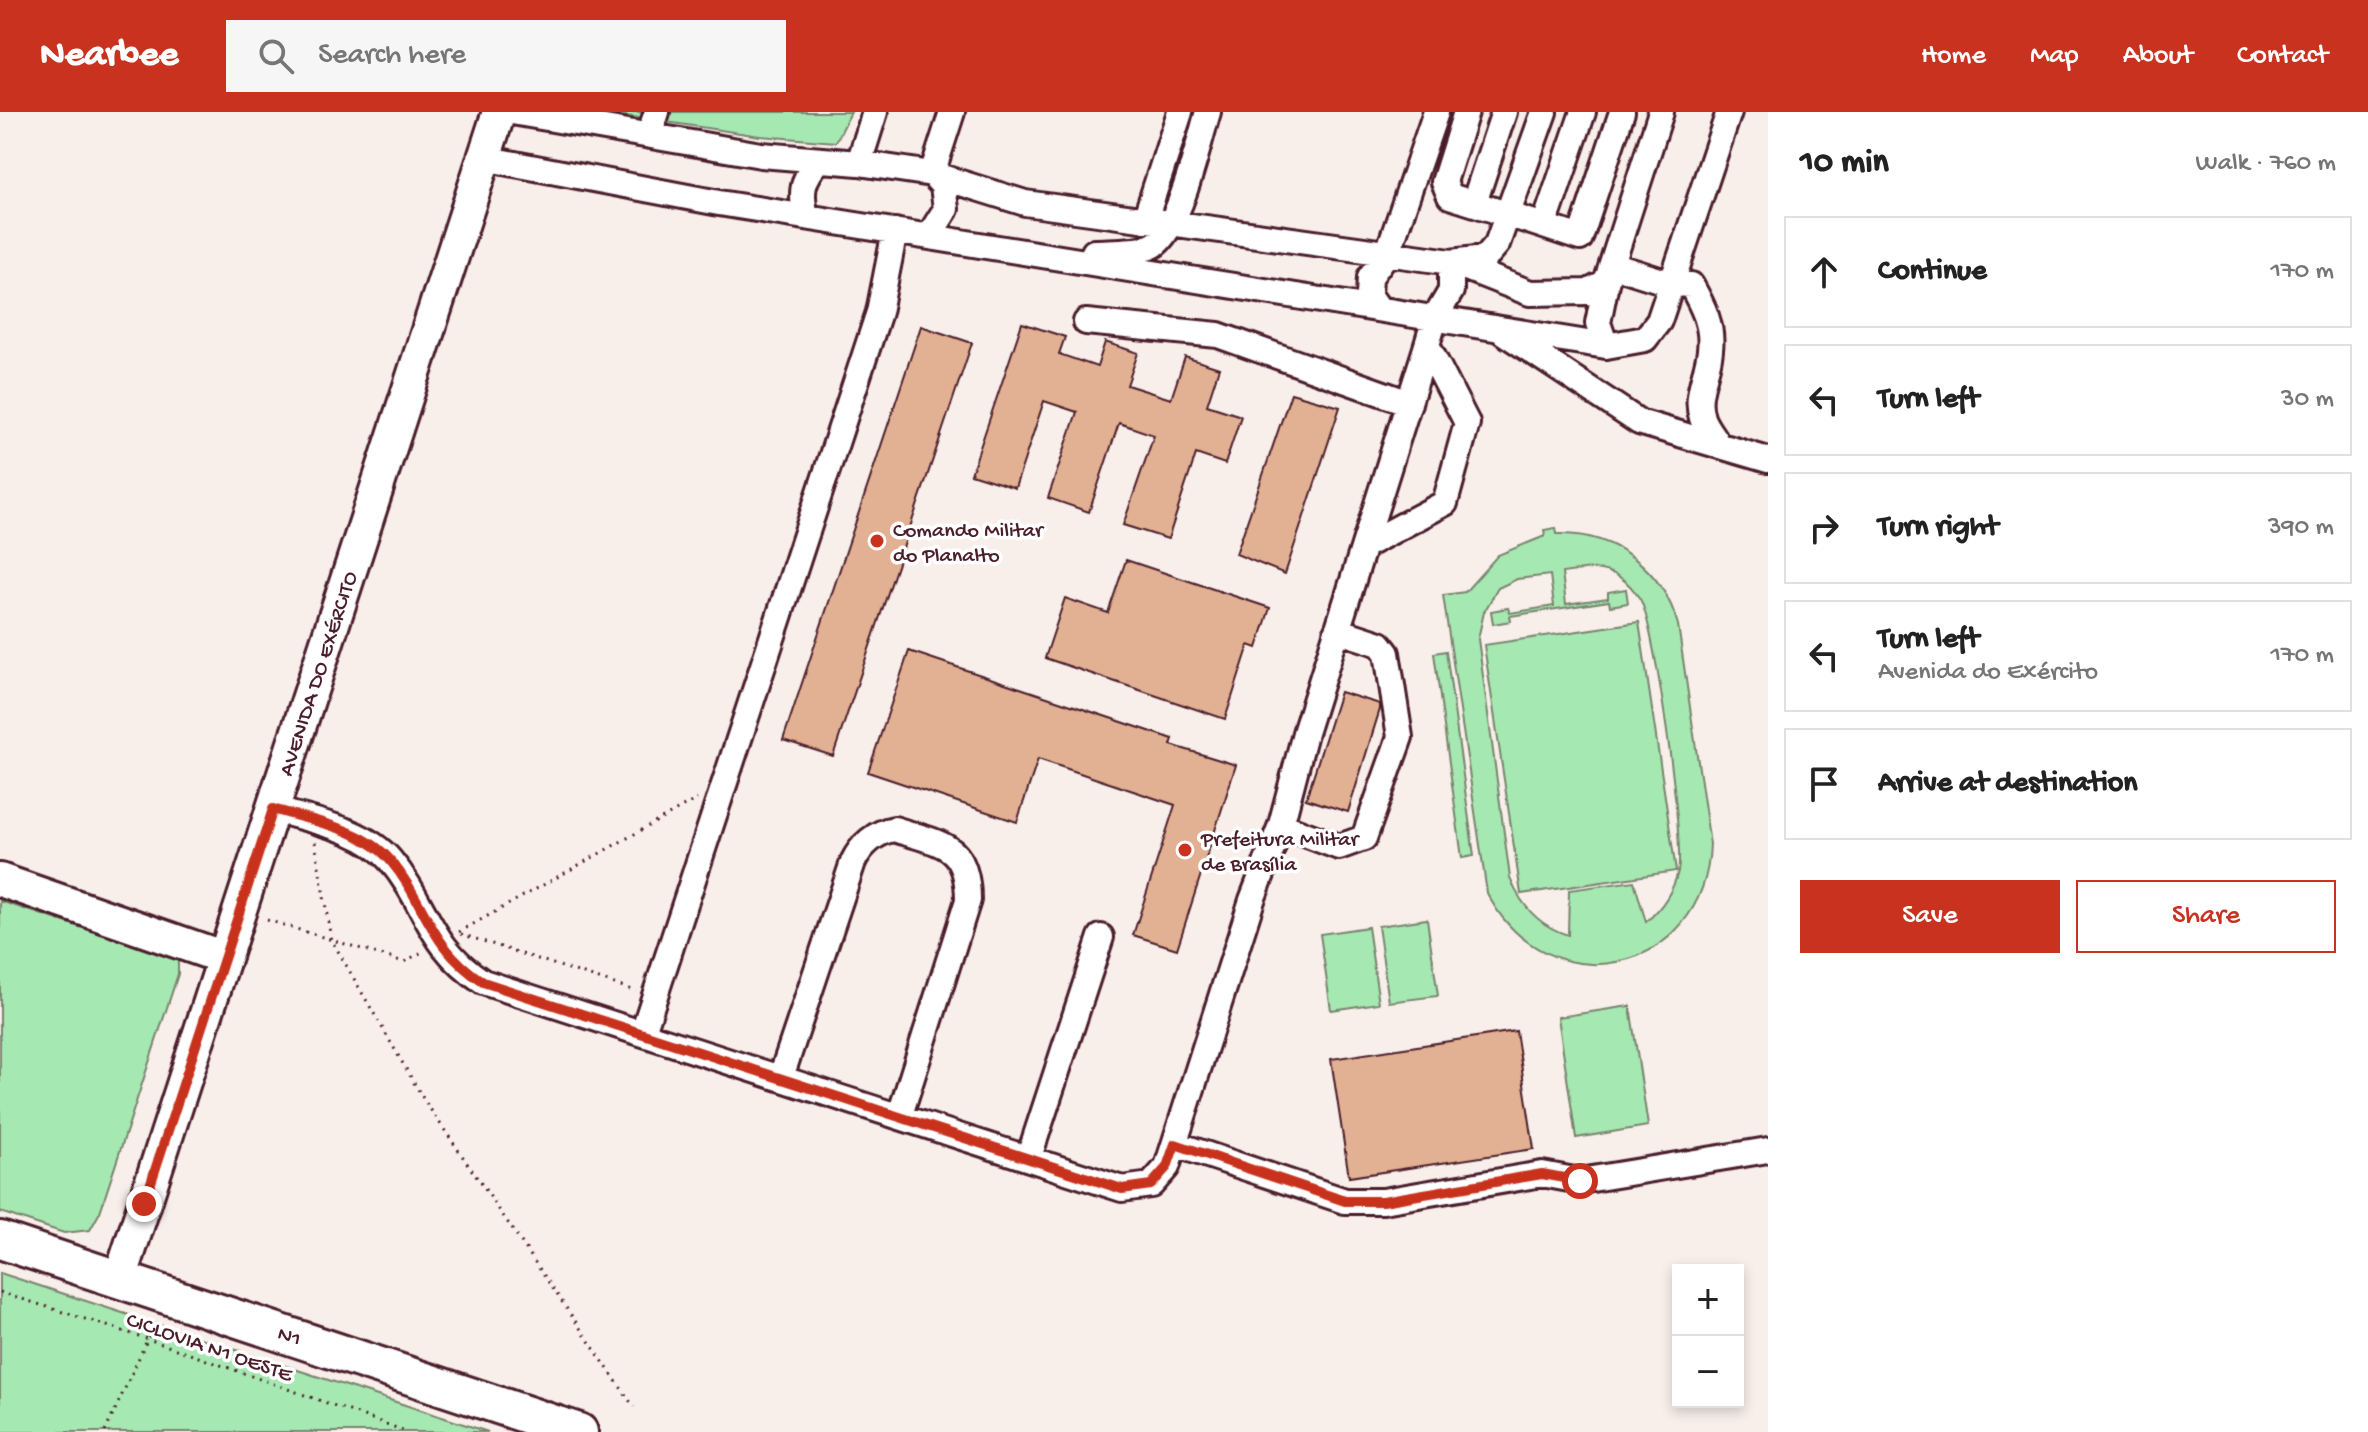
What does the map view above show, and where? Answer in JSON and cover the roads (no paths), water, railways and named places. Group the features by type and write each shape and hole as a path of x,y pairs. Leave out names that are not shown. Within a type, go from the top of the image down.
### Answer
{"highway":[{"name":"N1","path":"0,1240 575,1431"}],"main road":[{"name":"AVENIDA DO EXÉRCITO","path":"120,1279 222,957 499,112"},
{"path":"0,880 222,957"}],"street":[{"path":"512,112 761,155 859,163 932,174 1002,199 1451,262 1530,293 1588,292 1609,274 1691,285 1704,307 1710,351 1699,395 1702,419 1718,445"},
{"path":"649,135 657,112"},
{"path":"859,163 875,112"},
{"path":"932,174 952,112"},
{"path":"1145,220 1180,112"},
{"path":"1052,254 1150,247 1172,225 1208,112"},
{"path":"1379,309 1369,295 1369,285 1388,252 1436,112"},
{"path":"1466,112 1444,182 1450,196 1580,238 1622,112"},
{"path":"1474,203 1504,112"},
{"path":"1530,293 1512,270 1507,249 1513,215 1544,112"},
{"path":"1544,226 1583,112"},
{"path":"1606,346 1598,323 1609,274 1661,112"},
{"path":"483,158 895,231 1606,346 1637,342 1651,335 1672,284 1729,112"},
{"path":"806,216 801,196 805,175 819,160"},
{"path":"929,236 946,209 943,186 932,174"},
{"path":"1451,262 1485,258 1497,244 1513,215"},
{"path":"643,1032 879,312 895,231"},
{"path":"273,809 364,838 390,860 440,943 457,965 483,982 1122,1189 1151,1185 1167,1167 1252,900 1281,825 1305,733 1435,318 1451,291 1451,262"},
{"path":"1086,322 1218,335 1409,403"},
{"path":"1496,328 1639,422 1768,460"},
{"path":"1364,546 1445,503 1467,423 1427,345"},
{"path":"1281,825 1339,847 1364,838 1400,737 1387,653 1380,644 1337,630"},
{"path":"781,1077 860,848 885,831 894,829 951,847 961,859 968,877 968,900 900,1115"},
{"path":"1029,1157 1101,937"},
{"path":"1175,1144 1345,1201 1383,1201 1542,1174 1580,1181 1768,1150"}],"place":[{"name":"Comando Militar do Planalto","path":"877,541"},
{"name":"Prefeitura Militar de Brasília","path":"1185,850"}]}
